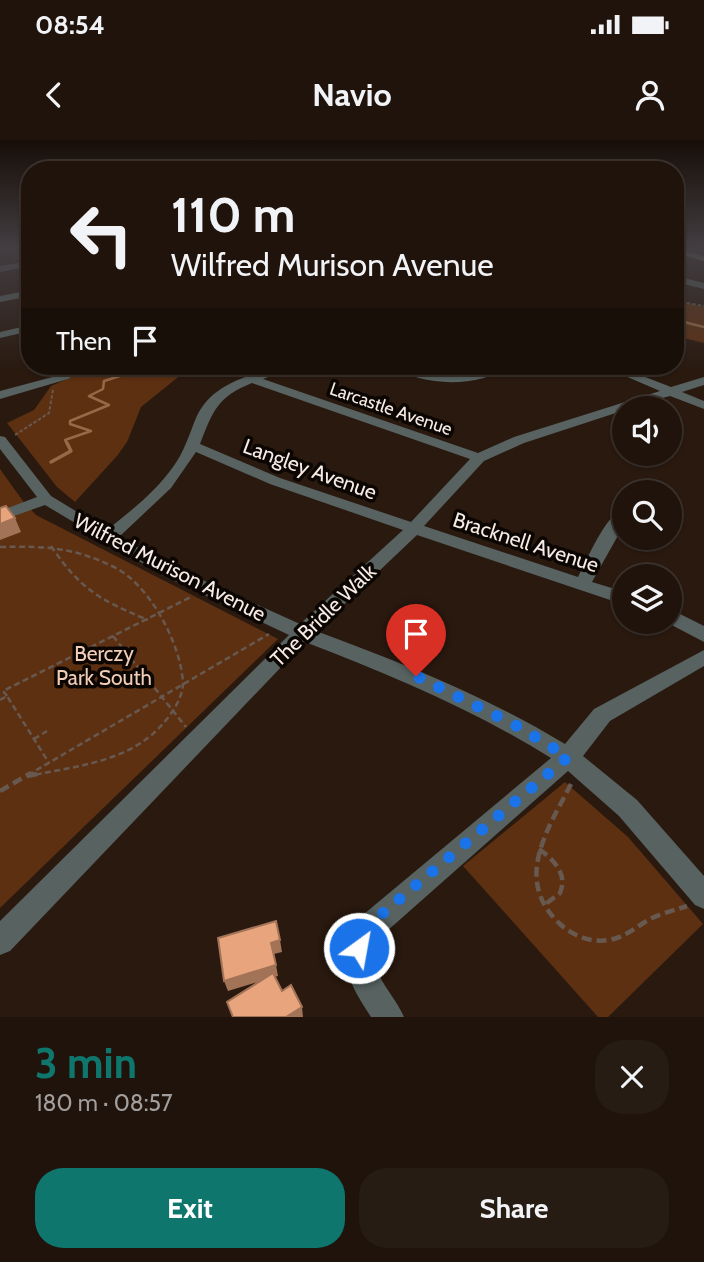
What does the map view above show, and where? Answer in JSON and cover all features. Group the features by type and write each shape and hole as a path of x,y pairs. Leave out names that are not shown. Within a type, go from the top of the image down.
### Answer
{"street":[{"path":"0,299 21,295"},
{"path":"0,335 21,330"},
{"path":"0,395 69,375"},
{"path":"108,538 156,497 193,446 206,410 229,389 265,375"},
{"path":"426,375 444,381 477,375"},
{"path":"631,375 704,405"},
{"name":"Larcastle Avenue","path":"253,379 479,458"},
{"name":"The Bridle Walk","path":"0,941 302,633 413,529 479,458 519,440 704,381"},
{"name":"Wilfred Murison Avenue","path":"8,438 46,499 108,538 207,589 302,633 416,676 519,727 568,757 628,808 697,900"},
{"name":"Langley Avenue","path":"193,446 275,481 413,529"},
{"path":"0,516 46,499"},
{"name":"Bracknell Avenue","path":"413,529 612,594"},
{"path":"583,583 612,529"},
{"path":"682,623 704,635"},
{"path":"390,1017 365,983 360,970 359,948 368,929 568,757 602,715 704,657"}],"path":[{"path":"684,302 704,306"},
{"path":"8,438 48,413 53,390 58,386"},
{"path":"51,546 71,577 97,599 148,620"},
{"path":"0,547 51,546 91,557 116,568 135,581 172,635 183,685 173,711 147,739 112,758 27,776"},
{"path":"49,763 3,691 207,589"},
{"path":"0,791 269,634"},
{"path":"114,636 196,741"},
{"path":"0,700 7,696"},
{"path":"34,739 47,731"},
{"path":"571,784 534,863 536,884 543,906 554,920 570,932 594,941 616,939 654,917 697,900"},
{"path":"539,849 560,867 562,879 562,892 557,900 543,906"}],"green space":[{"path":"684,302 704,307 704,343 684,338"},
{"path":"76,375 181,375 141,407 127,442 75,502 57,487 7,423 34,410 51,386"},
{"name":"Berczy Park South","path":"0,469 36,515 278,639 0,908"},
{"path":"565,782 628,837 703,924 608,1017 598,1017 463,866"}],"building":[{"path":"6,506 15,518 0,524 0,508"},
{"path":"276,921 280,940 271,943 276,965 224,981 218,938"},
{"path":"273,973 282,991 291,985 302,1007 286,1017 233,1017 227,1002"}],"waterway":[{"path":"684,322 704,327"},
{"path":"68,445 65,440 91,431 70,424 70,421 109,405 89,396 103,389 104,381 123,375"},
{"path":"51,462 71,451 68,445"}],"route":[{"path":"359,948 364,935 377,918 568,757 519,727 416,676"}]}
